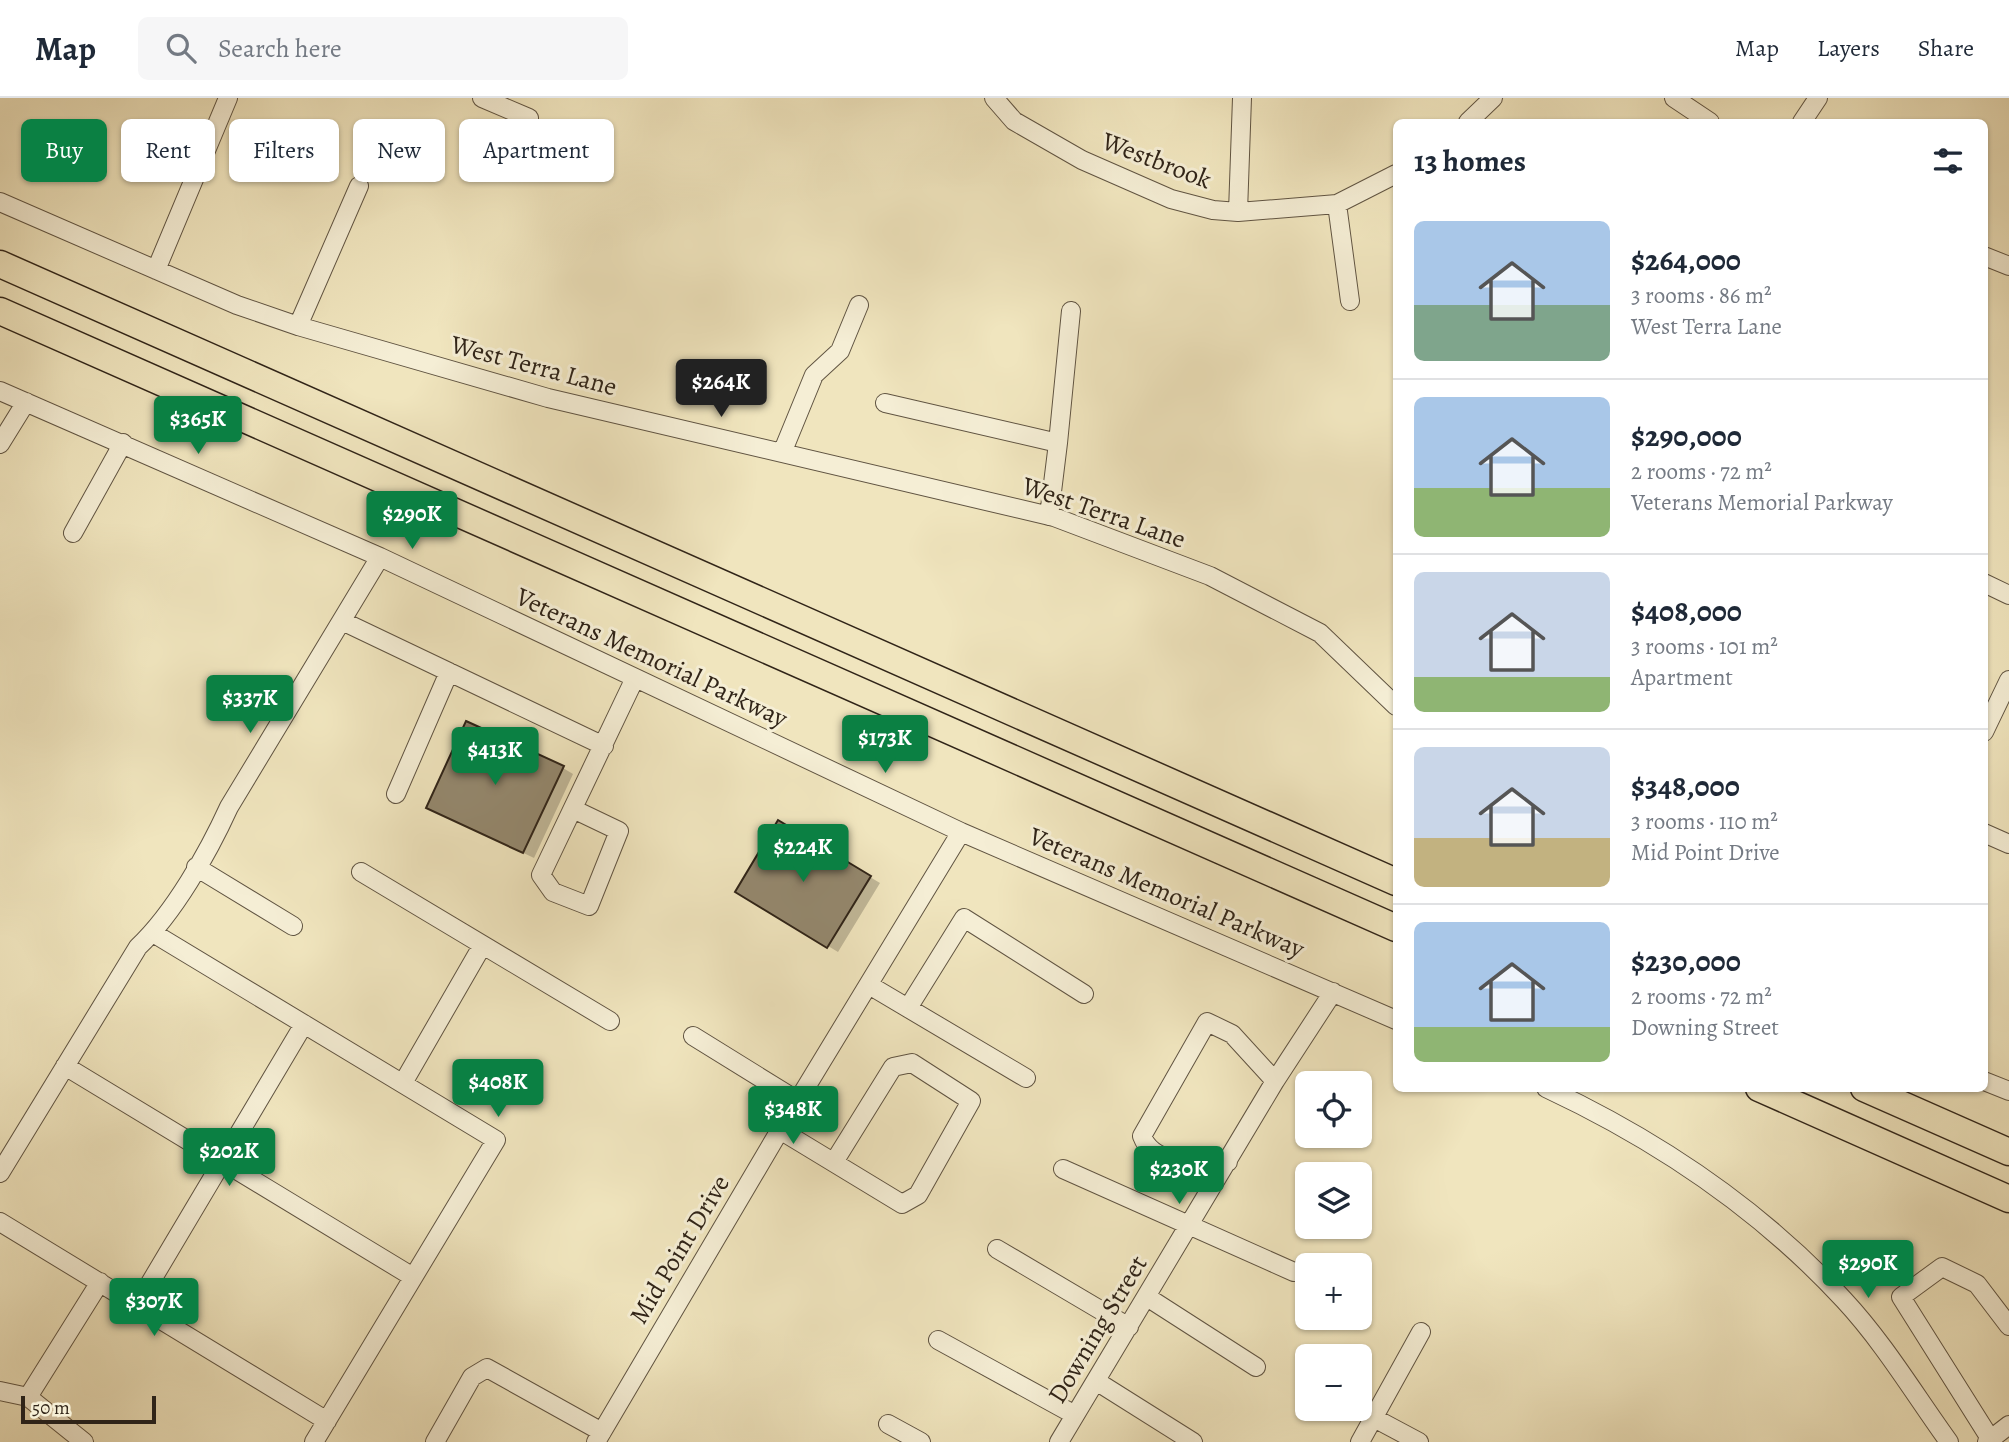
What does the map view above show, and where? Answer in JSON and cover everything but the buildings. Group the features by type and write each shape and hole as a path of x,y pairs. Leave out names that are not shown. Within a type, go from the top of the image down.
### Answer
{"highway":[{"path":"0,264 1393,881"},
{"path":"0,311 1393,927"},
{"path":"1768,1092 2009,1199"},
{"path":"1873,1092 2009,1152"}],"street":[{"path":"156,270 228,98"},
{"path":"482,98 529,118"},
{"name":"Westbrook","path":"994,98 1014,121 1115,176 1171,199 1213,210 1238,212 1337,204"},
{"path":"1238,212 1242,98"},
{"path":"1471,119 1493,98"},
{"path":"1674,98 1706,119"},
{"path":"1804,119 1818,98"},
{"path":"1350,301 1337,204 1393,176"},
{"path":"298,326 359,186"},
{"name":"West Terra Lane","path":"0,202 237,305 298,326 548,398 1049,516 1210,576 1320,633 1393,703"},
{"path":"1988,258 2009,266"},
{"path":"782,453 814,375 840,351 859,305"},
{"path":"1049,516 1070,311"},
{"name":"Veterans Memorial Parkway","path":"0,391 380,557 961,832 1393,1019"},
{"path":"0,444 26,402"},
{"path":"885,403 1058,443"},
{"path":"73,533 122,443"},
{"path":"0,1173 138,947 153,933 196,867 380,557"},
{"path":"1988,585 2009,595"},
{"path":"342,621 604,746"},
{"path":"396,794 449,672"},
{"path":"573,809 619,831 589,906 552,892 541,875 635,678"},
{"path":"1988,724 2009,680"},
{"name":"Mid Point Drive","path":"599,1437 780,1130 961,832"},
{"path":"1988,835 2009,844"},
{"path":"196,867 293,926"},
{"path":"361,872 610,1021"},
{"path":"908,1008 964,918 1084,994"},
{"path":"153,933 496,1140 314,1442"},
{"path":"403,1083 482,946"},
{"path":"869,985 1026,1077"},
{"name":"Downing Street","path":"1059,1442 1275,1081 1333,992"},
{"path":"1228,1162 1168,1160 1145,1144 1142,1136 1207,1022 1232,1034 1275,1081"},
{"path":"137,1305 304,1024"},
{"path":"692,1037 798,1101"},
{"path":"780,1130 902,1204 918,1195 971,1101 912,1063 892,1067 834,1162"},
{"path":"65,1066 413,1277"},
{"path":"1988,1083 2009,1091"},
{"path":"1553,1092 1641,1139 1705,1179 1778,1234 1846,1301 1949,1442"},
{"path":"1063,1169 1294,1272"},
{"path":"0,1222 327,1421"},
{"path":"997,1249 1129,1327"},
{"path":"2009,1326 1977,1284 1942,1267 1901,1297 1989,1441 2009,1425"},
{"path":"28,1397 100,1282"},
{"path":"1147,1297 1256,1367"},
{"path":"1360,1442 1421,1332"},
{"path":"938,1340 1075,1415"},
{"path":"435,1442 472,1377 487,1368 599,1437"},
{"path":"1096,1381 1193,1442"},
{"path":"0,1391 28,1397 84,1442"},
{"path":"1374,1418 1419,1442"},
{"path":"888,1424 921,1442"}]}
